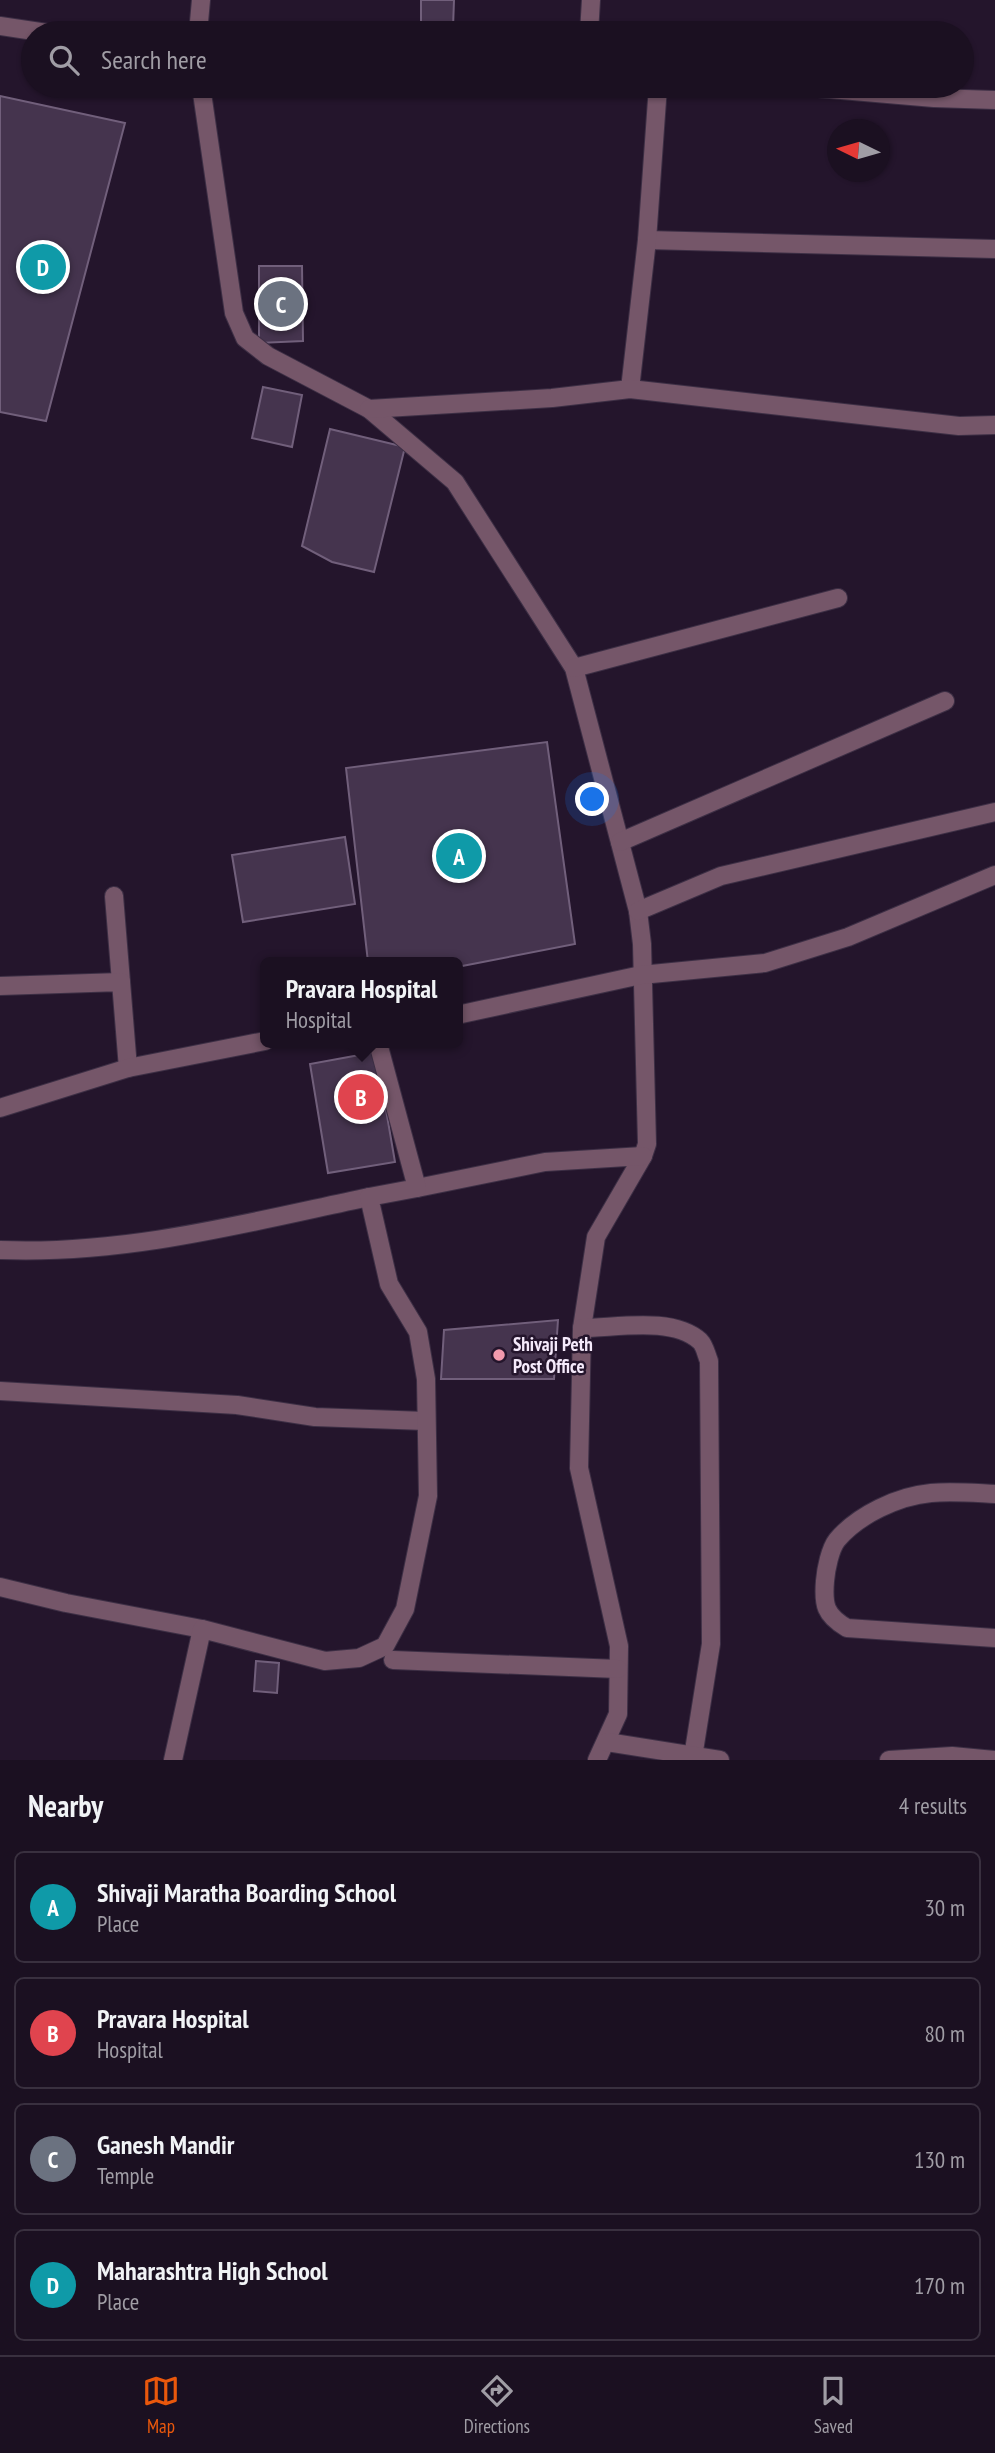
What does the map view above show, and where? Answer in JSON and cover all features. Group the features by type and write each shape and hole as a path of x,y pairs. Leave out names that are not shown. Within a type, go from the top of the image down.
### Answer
{"street":[{"path":"199,21 201,0"},
{"path":"590,21 591,0"},
{"path":"0,26 21,29"},
{"path":"203,98 234,313 245,338 268,356 369,409 455,482 574,668 638,911 647,1144 643,1157 596,1237 582,1328 579,1468 619,1646 618,1714 597,1760"},
{"path":"630,389 648,240 656,98"},
{"path":"934,98 995,100"},
{"path":"648,240 995,249"},
{"path":"369,409 552,398 630,389 959,426 995,425"},
{"path":"574,668 838,598"},
{"path":"620,842 945,701"},
{"path":"638,911 721,876 995,812"},
{"path":"463,1014 641,975 765,962 848,937 995,875"},
{"path":"114,896 128,1068"},
{"path":"0,986 121,982"},
{"path":"0,1108 128,1068 260,1042"},
{"path":"379,1048 417,1188"},
{"path":"0,1250 47,1252 122,1247 545,1162 643,1157"},
{"path":"0,1587 66,1603 202,1629 324,1661 359,1658 386,1646 405,1609 428,1496 426,1378 418,1332 389,1284 369,1197"},
{"path":"582,1328 660,1327 687,1332 702,1343 709,1361 711,1644 693,1756"},
{"path":"0,1391 237,1405 315,1417 425,1421"},
{"path":"995,1494 932,1492 900,1498 853,1525 835,1542 826,1572 823,1605 832,1619 847,1628 995,1637"},
{"path":"173,1760 202,1629"},
{"path":"393,1660 618,1669"},
{"path":"607,1742 720,1760"},
{"path":"889,1760 952,1756 995,1760"}],"building":[{"path":"421,0 454,0 453,21 421,21"},
{"path":"0,96 125,123 46,421 0,412"},
{"path":"259,266 302,266 303,341 259,343"},
{"path":"263,387 302,395 292,447 252,438"},
{"path":"330,429 405,447 374,572 332,562 302,546"},
{"path":"547,742 575,944 463,966 463,957 367,957 346,768"},
{"path":"345,837 355,904 243,922 232,855"},
{"path":"376,1052 395,1162 328,1173 310,1064"},
{"name":"Shivaji Peth Post Office","path":"558,1320 554,1379 441,1379 444,1330"},
{"path":"256,1661 279,1663 277,1693 254,1691"}],"place":[{"name":"Maharashtra High School","path":"43,267"},
{"name":"Ganesh Mandir","path":"281,304"},
{"name":"Shivaji Maratha Boarding School","path":"459,856"},
{"name":"Pravara Hospital","path":"361,1097"},
{"name":"Shivaji Peth Post Office","path":"499,1355"}]}
